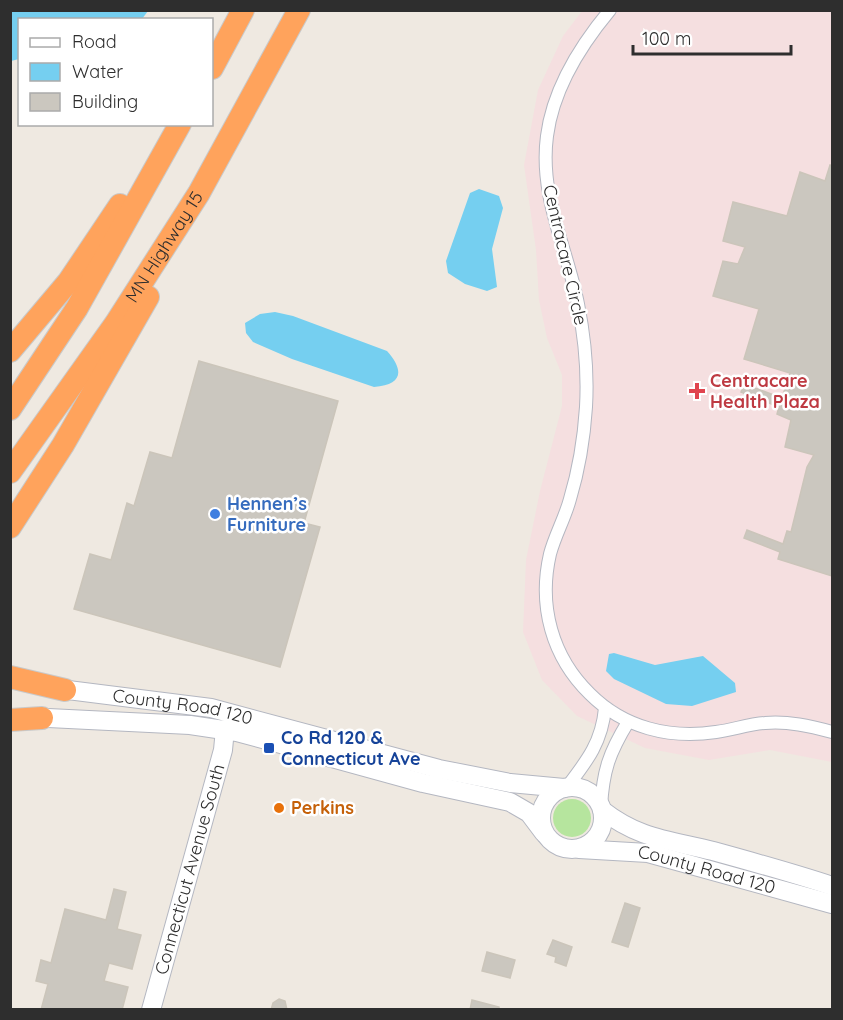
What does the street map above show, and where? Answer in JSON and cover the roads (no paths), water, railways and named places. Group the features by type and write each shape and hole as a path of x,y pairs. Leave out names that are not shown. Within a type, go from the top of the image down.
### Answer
{"highway":[{"name":"MN Highway 15","path":"10,472 116,323 204,185 299,10"},
{"path":"213,60 239,18"},
{"path":"213,66 239,18"},
{"path":"10,351 69,281 169,126"},
{"path":"10,409 77,308 179,126"},
{"path":"10,527 132,328 204,185"},
{"path":"10,677 65,690"},
{"path":"10,720 42,718"}],"street":[{"name":"Centracare Circle","path":"610,10 585,44 562,84 547,135 545,157 549,199 578,303 587,364 583,445 570,502 551,552 546,574 547,619 563,661 589,694 605,708 628,722 649,730 687,734 713,733 762,723 784,722 832,732"},
{"name":"County Road 120","path":"10,682 211,708 458,773 510,783 566,787"},
{"path":"605,708 597,746 566,787 552,794 542,808 541,825 555,845 570,850 579,849 587,846 600,833 604,770 614,744 628,722"},
{"name":"County Road 120","path":"10,715 225,729 423,783 510,802 529,813 544,832"},
{"name":"Connecticut Avenue South","path":"151,1010 223,750 225,729"},
{"path":"566,787 584,789 597,800 602,809"},
{"name":"County Road 120","path":"602,809 621,825 647,836 761,864 832,886"},
{"name":"County Road 120","path":"579,849 648,853 832,904"}],"water":[{"path":"11,10 148,11 143,18 18,18 18,59 11,61"},
{"path":"479,189 499,196 503,208 492,249 497,287 487,291 465,284 448,273 446,261 470,193"},
{"path":"275,312 293,316 387,351 393,358 398,376 390,383 374,387 292,359 253,342 246,333 245,323 260,314"},
{"path":"614,653 655,665 703,656 735,683 736,692 692,706 666,704 614,679 606,671 609,654"}],"place":[{"name":"Centracare Health Plaza","path":"697,391"},
{"name":"Hennen’s Furniture","path":"215,514"},
{"name":"Co Rd 120 & Connecticut Ave","path":"269,748"},
{"name":"Perkins","path":"279,808"}]}
